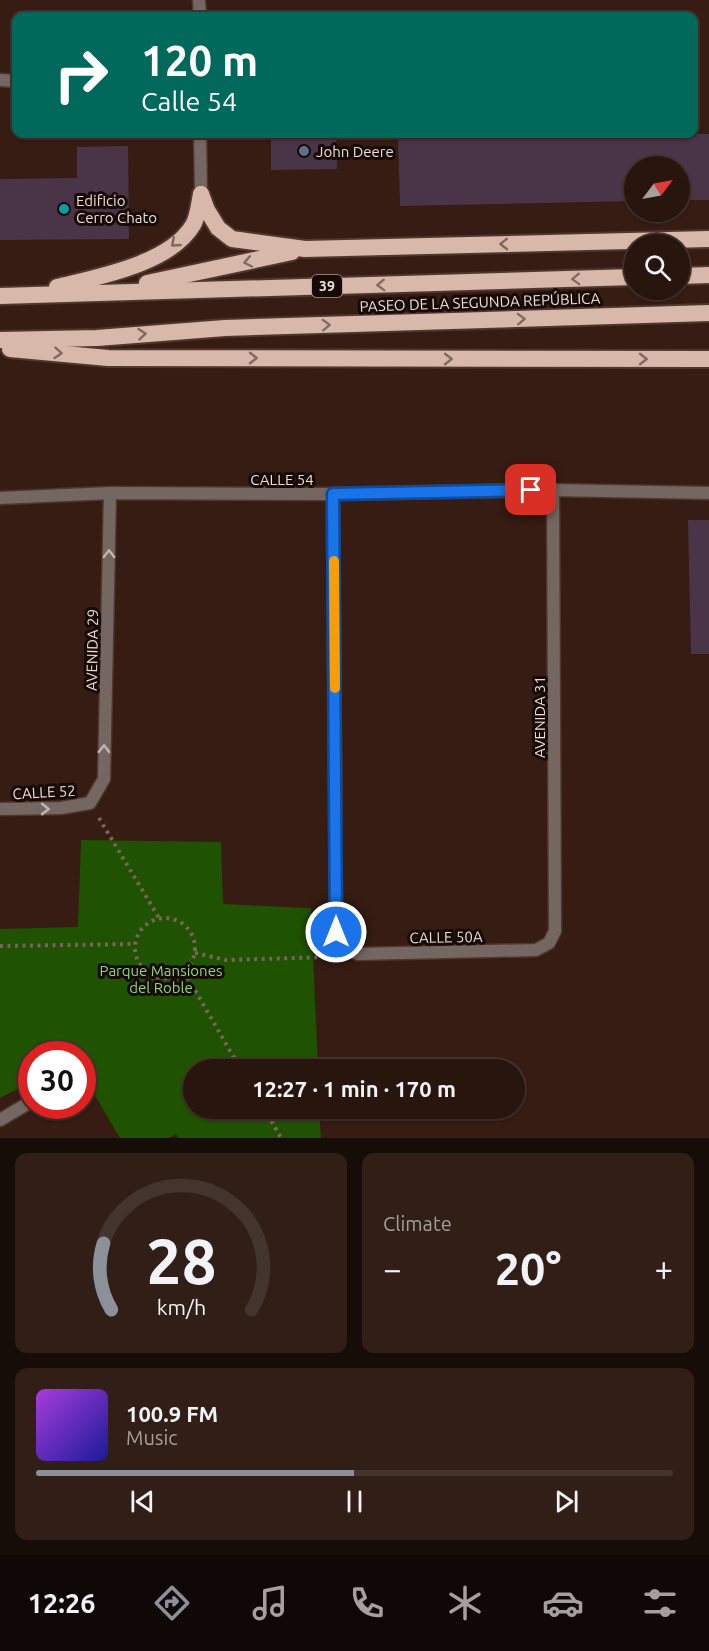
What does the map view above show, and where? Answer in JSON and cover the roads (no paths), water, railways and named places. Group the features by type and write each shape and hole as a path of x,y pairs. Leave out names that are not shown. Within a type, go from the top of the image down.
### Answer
{"highway":[{"path":"201,194 218,228 232,239 305,249 709,239"},
{"path":"19,297 117,272 146,262 165,252 193,225 201,194"},
{"path":"107,292 305,249"},
{"path":"690,276 709,275"},
{"name":"PASEO DE LA SEGUNDA REPÚBLICA","path":"0,296 624,277"},
{"name":"PASEO DE LA SEGUNDA REPÚBLICA","path":"0,340 97,338 225,328 709,313"},
{"path":"0,348 108,358 709,359"}],"street":[{"path":"200,138 201,194"},
{"name":"CALLE 54","path":"0,498 110,493 333,494 553,490 709,493"},
{"name":"AVENIDA 31","path":"549,943 555,931 553,490"},
{"name":"AVENIDA 29","path":"90,803 104,779 110,493"},
{"name":"CALLE 50A","path":"333,494 336,932 344,948 358,954 536,950 549,943"},
{"name":"CALLE 52","path":"0,809 61,808 90,803"},
{"path":"0,1120 18,1109"}],"place":[{"name":"John Deere","path":"304,151"},
{"name":"Edificio Cerro Chato","path":"64,209"}],"park label":[{"name":"Parque Mansiones del Roble","path":"161,978"}]}
